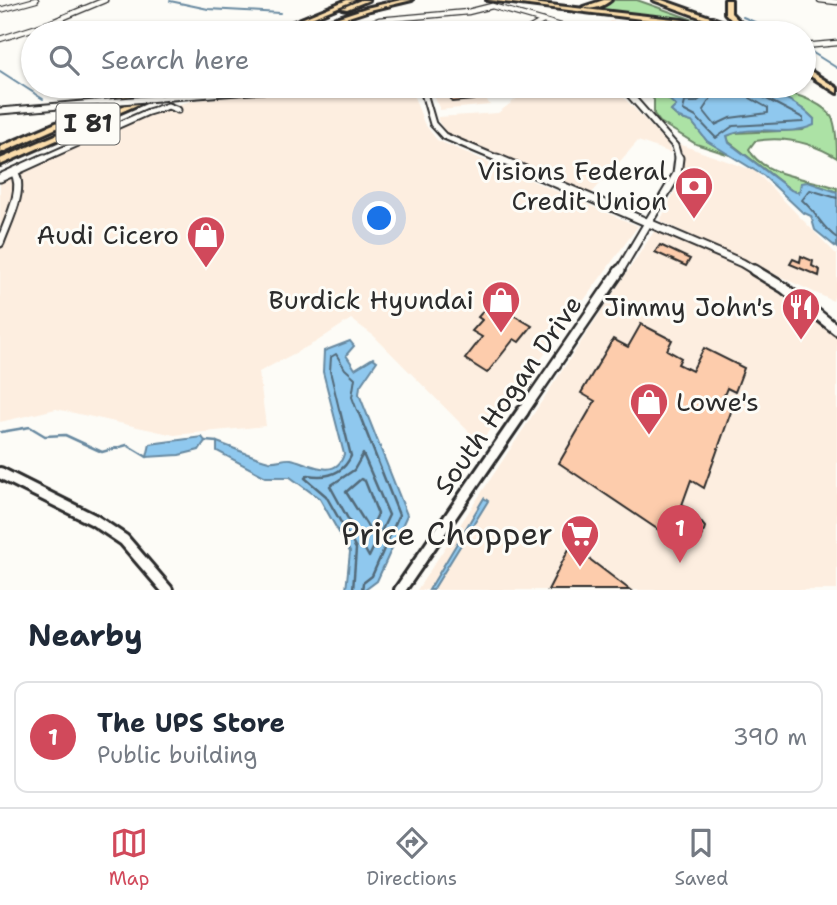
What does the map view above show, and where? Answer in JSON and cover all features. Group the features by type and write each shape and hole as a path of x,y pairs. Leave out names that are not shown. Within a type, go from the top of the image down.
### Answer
{"highway":[{"path":"288,21 334,0"},
{"path":"300,21 353,0"},
{"path":"313,21 366,0"},
{"path":"324,21 393,0"},
{"path":"330,21 409,0"},
{"path":"490,0 673,21"},
{"path":"523,0 578,8 597,6 608,0"},
{"path":"643,0 702,21"},
{"path":"656,0 716,21"},
{"path":"729,0 726,8 736,21"},
{"path":"816,68 837,81"},
{"path":"816,77 837,92"},
{"name":"I 81","path":"0,150 120,98"},
{"path":"0,161 138,98"},
{"name":"I 81","path":"0,161 148,98"}],"street":[{"path":"0,10 36,0"},
{"path":"55,21 105,0"},
{"path":"820,0 837,2"},
{"path":"376,21 458,13 489,6 543,21"},
{"path":"51,17 61,19"},
{"path":"0,39 21,32"},
{"path":"816,44 837,42"},
{"path":"0,111 159,98"},
{"path":"425,98 433,124 444,136 753,269 803,301 837,330"},
{"name":"South Hogan Drive","path":"400,590 623,266 677,174 679,158 670,139 632,98"},
{"path":"0,178 148,113 168,106 178,110"},
{"path":"0,243 17,192 18,178 14,172"},
{"path":"0,473 94,520 124,540 167,590"}],"shaded area":[{"path":"415,98 424,123 437,140 638,226 480,443 374,336 351,319 316,342 259,372 266,426 174,435 56,409 0,422 0,182 158,110 195,100"},
{"path":"435,98 486,98 490,105 440,110"},
{"path":"517,98 624,98 667,143 671,153 638,141 591,194 448,135 438,121 438,117 498,113"},
{"path":"679,144 755,171 837,255 837,286 833,301 660,221 678,184 684,161"},
{"path":"655,230 731,262 769,283 837,337 837,590 417,590"}],"green space":[{"path":"610,0 637,0 696,21 578,8 602,5"},
{"path":"653,98 668,98 677,106 671,111 679,118 692,122 707,141 736,157 696,144 660,122 654,114"},
{"path":"785,98 806,99 827,112 833,120 837,158 808,144 787,140 755,141 749,149 765,166 837,188 837,192 808,182 799,193 791,190 729,142 727,136 734,133 803,130 814,119"}],"water":[{"path":"667,98 784,98 814,119 814,125 804,129 737,132 727,136 729,143 791,190 799,193 801,183 808,182 837,192 837,248 815,230 811,216 802,212 764,176 707,141 692,122 679,118 671,111 676,106"},
{"path":"350,341 354,346 346,355 355,369 373,358 377,361 360,386 359,394 407,515 377,581 365,590 346,590 350,552 320,499 290,477 266,477 217,451 217,442 269,461 291,459 320,468 335,467 344,454 323,372 324,351"},
{"path":"202,437 205,441 199,450 179,455 147,457 150,444"},
{"path":"484,498 488,501 433,590 429,590"}],"building":[{"path":"450,98 474,100 452,102"},
{"path":"660,245 690,259 686,266 655,252"},
{"path":"801,256 813,261 812,266 820,270 819,276 790,264 793,259 800,262"},
{"name":"Burdick Hyundai","path":"491,302 532,326 519,342 514,339 487,373 465,359 482,337 472,331 482,320 478,317"},
{"name":"Lowe's","path":"641,324 672,340 667,350 681,358 678,364 692,371 704,348 744,368 735,392 727,388 721,403 732,409 704,488 691,480 682,505 691,510 705,527 701,540 672,529 669,537 559,463 595,401 581,393 613,339 628,347"},
{"name":"Price Chopper","path":"571,545 630,590 548,590"}],"waterway":[{"path":"170,1 208,9 280,13"},
{"path":"743,17 752,21"},
{"path":"816,55 837,68"},
{"path":"0,71 21,85"},
{"path":"1,432 30,427 45,436 65,435 102,452 127,445 147,457"},
{"path":"205,441 217,442"}],"place":[{"name":"Visions Federal Credit Union","path":"694,220"},
{"name":"Audi Cicero","path":"206,269"},
{"name":"Burdick Hyundai","path":"501,334"},
{"name":"Jimmy John's","path":"801,341"},
{"name":"Lowe's","path":"649,436"},
{"name":"The UPS Store","path":"680,563"},
{"name":"Price Chopper","path":"580,568"}]}
